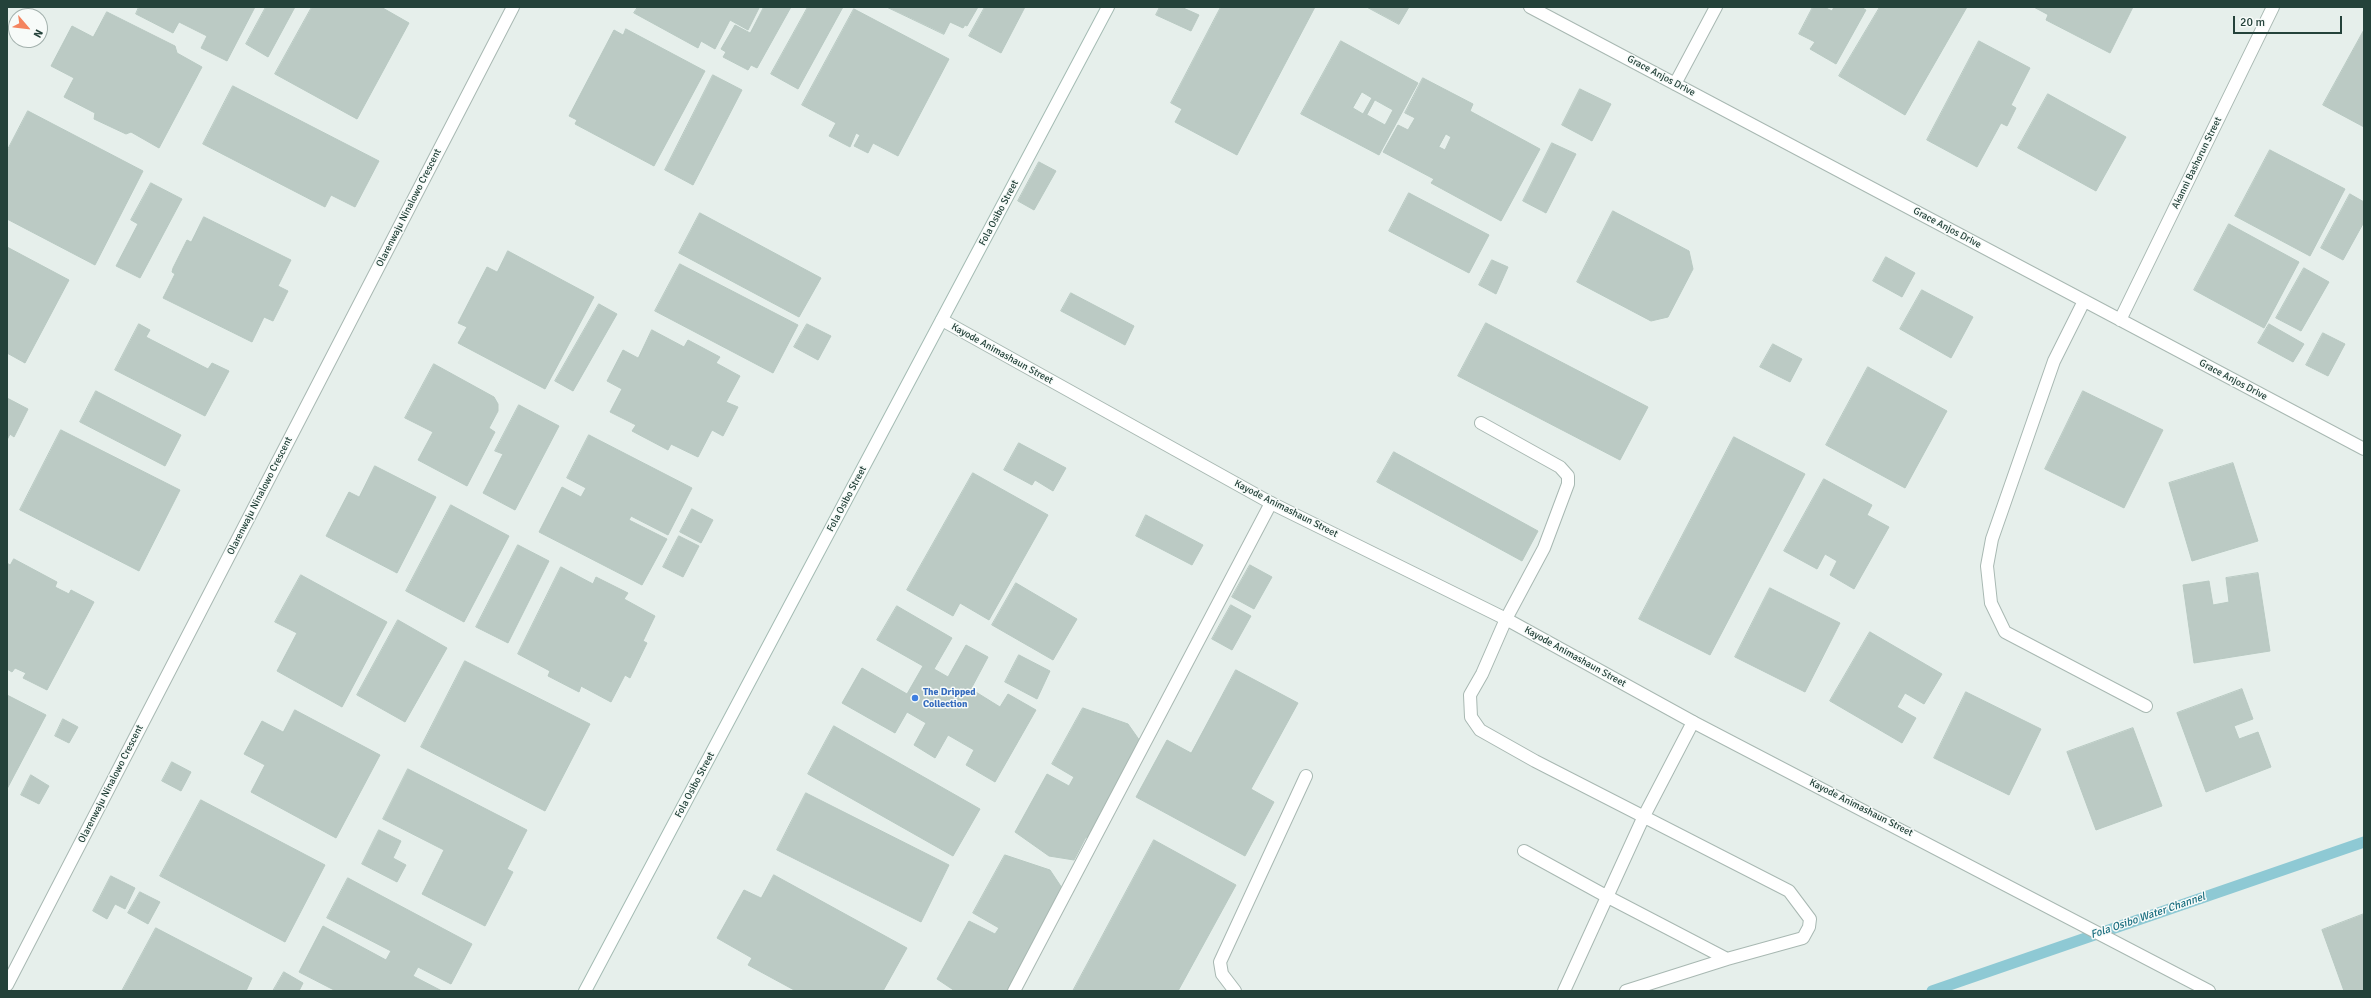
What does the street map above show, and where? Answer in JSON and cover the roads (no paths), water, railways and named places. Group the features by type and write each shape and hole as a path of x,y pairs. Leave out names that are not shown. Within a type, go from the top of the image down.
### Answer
{"street":[{"name":"Olarenwaju Ninalowo Crescent","path":"7,986 513,7"},
{"name":"Fola Osibo Street","path":"585,991 1108,7"},
{"name":"Grace Anjos Drive","path":"1530,7 2364,449"},
{"path":"1675,84 1716,7"},
{"name":"Akanni Bashorun Street","path":"2120,320 2273,7"},
{"path":"2084,301 2054,361 1992,539 1987,566 1991,602 2005,632 2146,706"},
{"name":"Kayode Animashaun Street","path":"942,320 1271,503 1506,619 1693,722 2036,899 2209,991"},
{"path":"1481,423 1560,466 1568,476 1566,492 1544,548 1506,619 1482,674 1470,695 1471,717 1480,730 1521,753 1789,891 1810,919 1809,927 1803,938 1727,959 1626,991"},
{"path":"1014,991 1271,503"},
{"path":"1564,991 1606,896 1644,816 1693,722"},
{"path":"1235,991 1222,974 1220,962 1306,776"},
{"path":"1524,851 1606,896 1727,959"}],"waterway":[{"name":"Fola Osibo Water Channel","path":"1932,991 2364,842"}],"place":[{"name":"The Dripped Collection","path":"915,698"}]}
